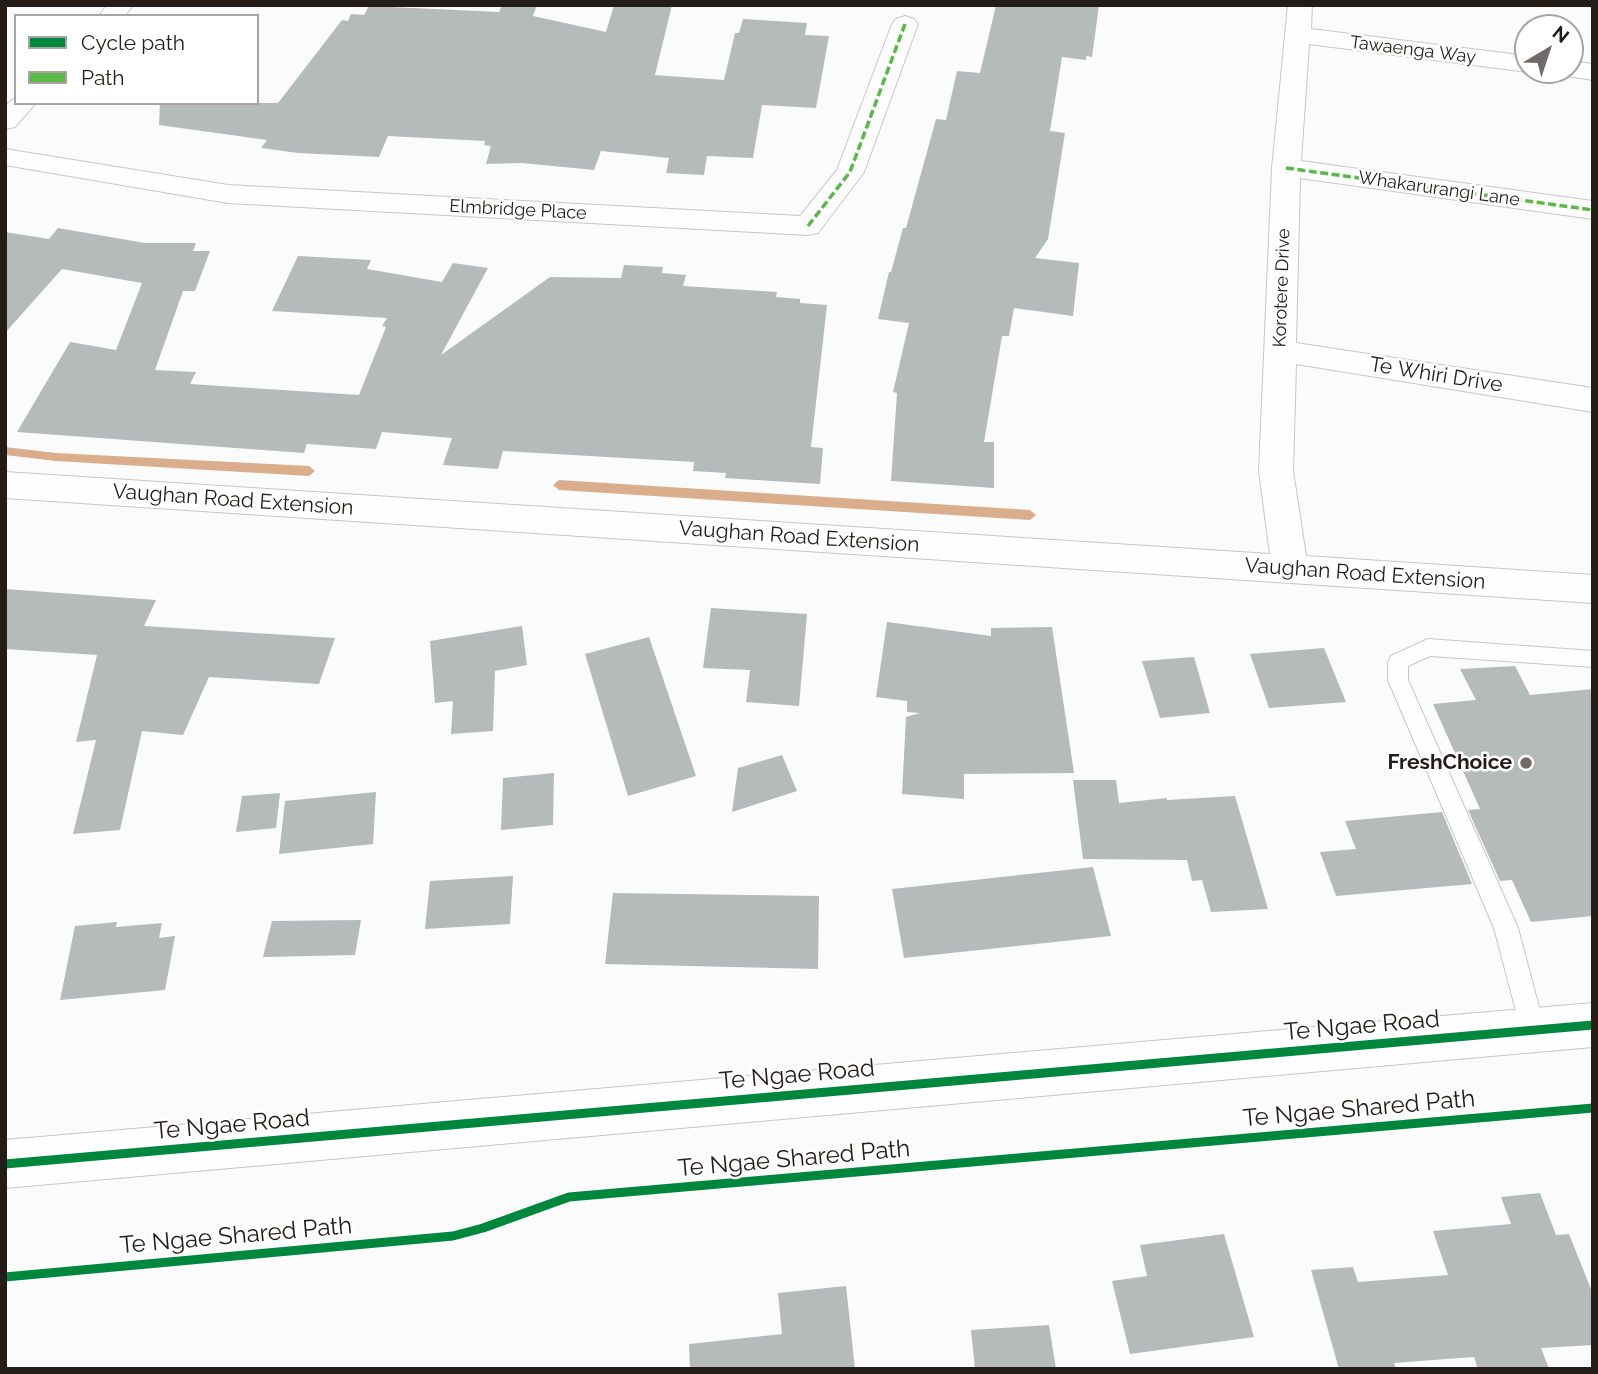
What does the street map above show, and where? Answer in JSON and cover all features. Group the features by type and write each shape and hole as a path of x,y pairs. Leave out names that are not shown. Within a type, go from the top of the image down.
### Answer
{"main road":[{"name":"Korotere Drive","path":"1290,570 1276,471 1286,168 1300,5"},
{"name":"Elmbridge Place","path":"5,157 228,194 808,226 850,172 905,24"},
{"name":"Tawaenga Way","path":"1298,35 1514,62"},
{"path":"5,121 21,105"},
{"name":"Whakarurangi Lane","path":"1286,168 1593,209"},
{"name":"Te Whiri Drive","path":"1280,351 1593,400"},
{"name":"Vaughan Road Extension","path":"5,485 1593,589"},
{"name":"Te Ngae Road","path":"5,1164 1593,1025"}],"lane":[{"path":"1532,1030 1506,928 1398,680 1398,662 1428,647 1593,659"}],"building":[{"path":"502,5 537,5 533,16 606,32 614,5 672,5 655,75 724,80 735,33 739,33 743,19 807,23 805,35 829,36 816,108 762,105 753,158 707,156 704,175 666,173 669,158 601,151 594,170 522,163 486,164 491,146 484,145 485,141 388,136 379,157 298,153 261,148 267,140 159,125 160,105 278,103 342,20 348,21 351,14 364,15 369,6 499,12"},
{"path":"996,5 1099,5 1092,57 1086,56 1086,60 1062,57 1050,131 1065,133 1048,239 1035,258 1079,263 1073,316 1014,308 1009,336 1002,336 984,442 994,442 994,488 891,481 897,393 893,392 909,323 878,319 889,272 903,228 906,228 936,119 946,120 957,71 980,73"},
{"path":"58,228 145,243 196,243 193,251 210,251 195,291 183,291 155,370 196,372 190,384 359,395 386,327 382,326 387,318 272,311 298,256 371,260 367,269 442,282 453,263 488,268 441,355 550,277 621,278 624,265 663,267 662,273 686,275 683,286 777,292 776,297 800,299 800,303 827,305 811,447 823,448 820,484 725,478 726,473 693,471 694,462 503,451 498,469 443,465 452,438 382,432 376,449 307,444 304,453 17,432 70,342 116,350 142,283 62,269 5,333 5,232 49,239"},
{"path":"5,589 156,600 144,626 335,638 319,684 209,677 183,735 142,731 120,830 73,834 96,740 76,742 97,655 5,649"},
{"path":"711,608 807,614 799,706 746,702 750,670 703,668"},
{"path":"887,622 991,636 991,628 1052,627 1074,773 964,774 964,799 902,794 906,717 920,713 907,712 907,701 876,697"},
{"path":"522,626 527,665 495,671 493,731 451,734 453,701 435,703 430,641"},
{"path":"649,637 696,776 628,796 585,654"},
{"path":"1324,648 1346,702 1269,708 1250,654"},
{"path":"1194,657 1210,713 1160,718 1142,661"},
{"name":"FreshChoice","path":"1515,666 1530,695 1593,689 1593,916 1531,922 1512,880 1500,881 1468,810 1480,809 1433,704 1476,700 1460,669"},
{"path":"782,755 797,791 732,812 738,768"},
{"path":"554,773 553,825 501,830 503,778"},
{"path":"1073,780 1116,780 1119,803 1235,796 1268,909 1211,912 1202,880 1192,881 1187,860 1083,859"},
{"path":"376,792 373,844 279,854 285,801"},
{"path":"280,793 276,828 236,832 242,796"},
{"path":"1442,812 1472,884 1336,896 1320,852 1356,849 1345,821"},
{"path":"1093,867 1111,936 904,958 892,889"},
{"path":"513,876 510,924 425,929 430,881"},
{"path":"613,893 819,896 818,969 605,964"},
{"path":"361,920 355,955 263,957 272,921"},
{"path":"117,922 116,927 162,923 159,938 175,936 165,990 60,1000 75,926"},
{"path":"1540,1193 1556,1235 1569,1234 1593,1294 1593,1345 1541,1348 1549,1369 1478,1369 1474,1357 1394,1363 1396,1369 1339,1369 1311,1270 1353,1267 1358,1282 1448,1275 1433,1231 1511,1224 1501,1197"},
{"path":"1224,1234 1254,1337 1130,1354 1112,1281 1147,1276 1140,1245"},
{"path":"846,1286 855,1369 690,1369 689,1344 782,1334 778,1293"},
{"path":"1049,1325 1056,1369 975,1369 971,1330"}],"waterway":[{"path":"5,451 56,457 309,471"},
{"path":"559,485 1030,515"}],"marked path":[{"path":"808,226 850,172 905,24"},
{"path":"1286,168 1593,210"}],"cycle path":[{"path":"5,1164 1593,1025"},
{"name":"Te Ngae Shared Path","path":"5,1277 453,1236 569,1197 1593,1108"}],"place":[{"name":"FreshChoice","path":"1526,763"}]}
